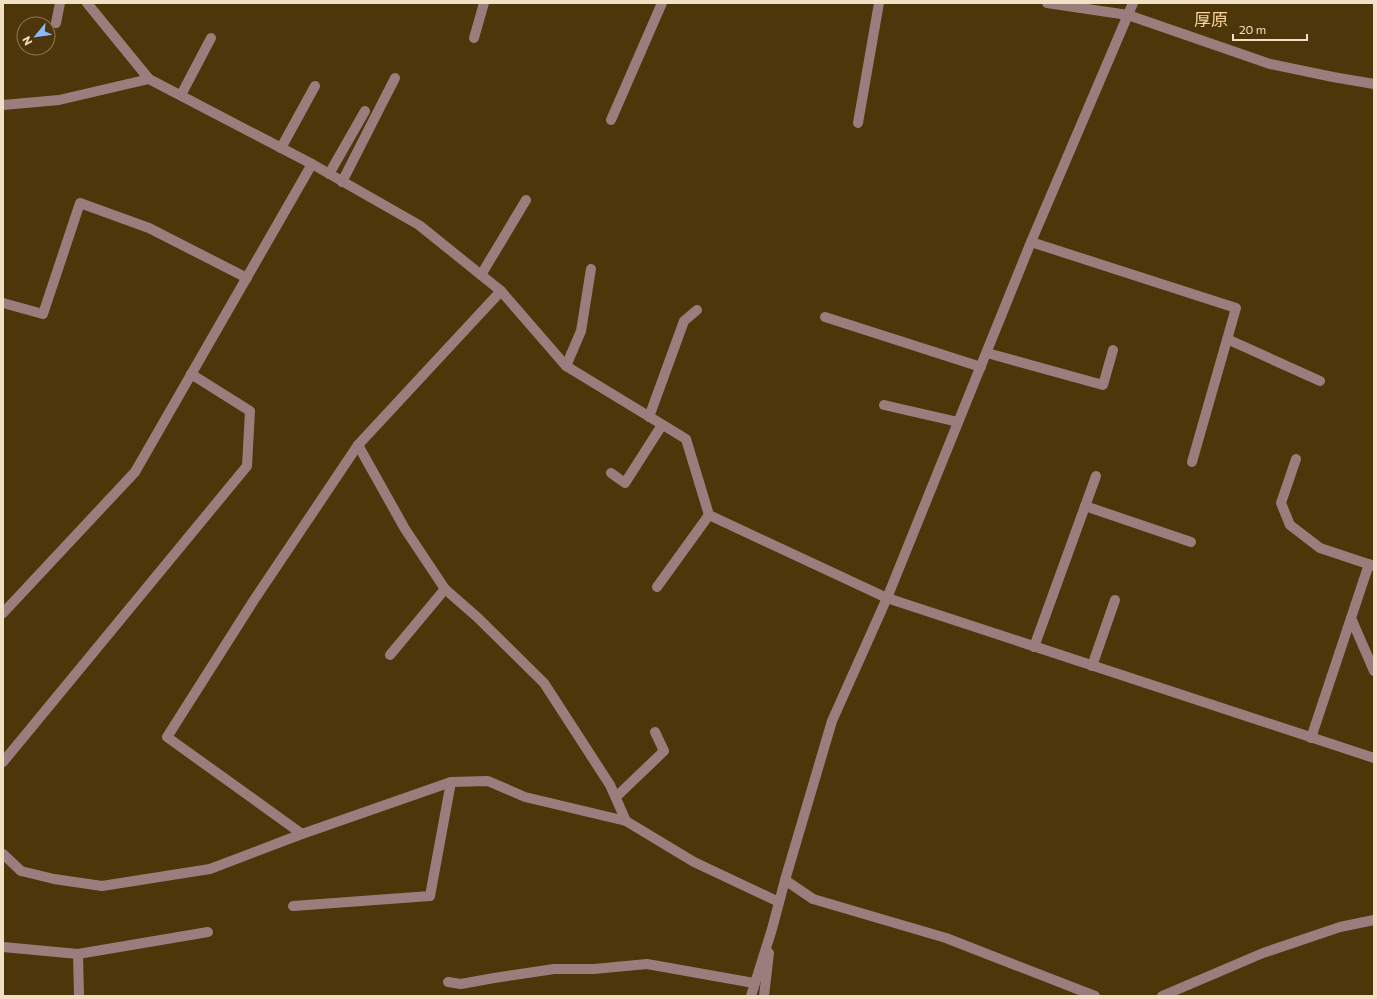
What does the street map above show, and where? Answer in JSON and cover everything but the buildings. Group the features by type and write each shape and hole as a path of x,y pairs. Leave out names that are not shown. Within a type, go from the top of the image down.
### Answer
{"street":[{"path":"56,23 60,3"},
{"path":"87,3 149,79 312,164 419,225 501,291 566,366 686,439 709,515 887,598 1374,758"},
{"path":"474,38 484,3"},
{"path":"611,120 662,3"},
{"path":"858,123 879,3"},
{"path":"1047,3 1128,15 1270,64 1374,84"},
{"path":"751,996 772,929 832,721 887,598 1031,242 1133,3"},
{"path":"181,95 211,38"},
{"path":"342,182 395,78"},
{"path":"3,105 59,100 149,79"},
{"path":"281,148 315,86"},
{"path":"329,174 365,111"},
{"path":"3,614 134,472 312,164"},
{"path":"481,275 526,200"},
{"path":"3,303 43,314 80,203 149,228 247,278"},
{"path":"1031,242 1236,308 1192,462"},
{"path":"566,366 581,331 591,269"},
{"path":"302,834 167,737 254,600 358,445 501,291"},
{"path":"650,417 684,321 697,310"},
{"path":"825,317 981,367"},
{"path":"1227,339 1320,381"},
{"path":"987,353 1103,385 1113,350"},
{"path":"3,762 247,466 250,411 191,374"},
{"path":"884,405 958,422"},
{"path":"611,473 625,482 662,425"},
{"path":"358,445 405,530 445,589 477,617 544,683 610,785 626,821"},
{"path":"1296,459 1280,503 1290,524 1320,548 1371,565 1351,618 1311,738"},
{"path":"1034,646 1096,476"},
{"path":"1085,506 1191,542"},
{"path":"657,587 709,515"},
{"path":"390,655 445,589"},
{"path":"1092,666 1115,600"},
{"path":"1351,618 1374,671"},
{"path":"616,797 664,751 656,732"},
{"path":"3,854 21,871 54,879 102,886 210,869 302,834 451,782 488,781 526,797 626,821 694,862 779,902"},
{"path":"293,906 430,896 451,782"},
{"path":"785,880 813,899 946,938 1094,996"},
{"path":"1162,996 1263,953 1340,927 1374,920"},
{"path":"764,996 772,929"},
{"path":"3,947 78,954 208,932"},
{"path":"78,954 79,996"},
{"path":"448,982 461,984 554,969 594,969 646,964 754,983"}],"district":[{"name":"厚原","path":"1211,20"}]}
